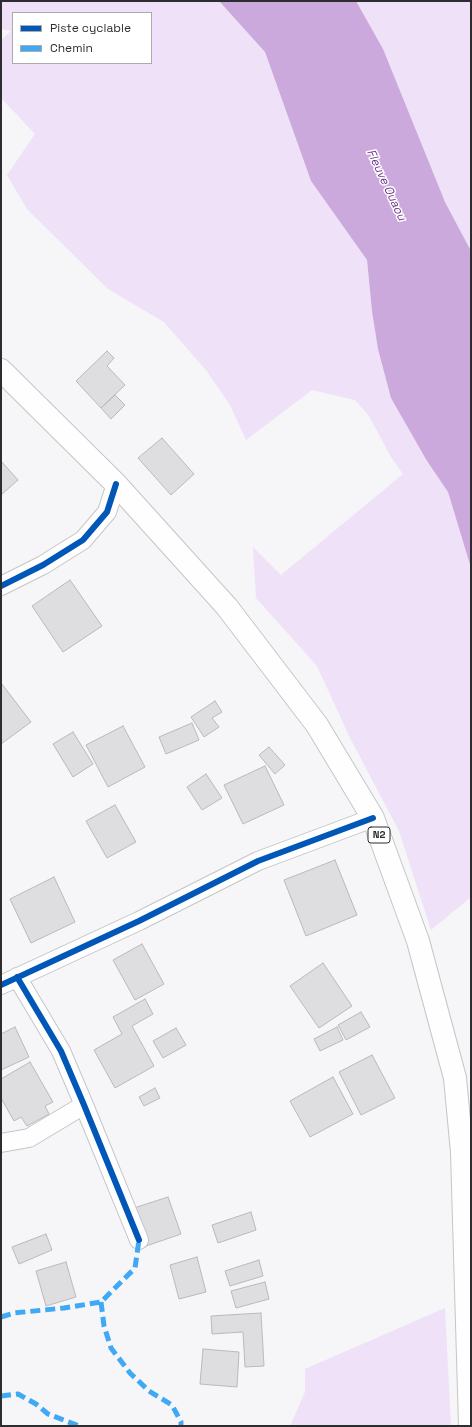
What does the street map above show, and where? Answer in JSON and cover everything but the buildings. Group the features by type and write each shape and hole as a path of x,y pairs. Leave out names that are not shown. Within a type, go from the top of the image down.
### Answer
{"highway":[{"name":"N2","path":"1,370 116,484 227,607 317,725 373,818 418,941 455,1078 462,1152 470,1426"}],"street":[{"path":"1,586 43,565 83,540 108,512 116,484"},
{"path":"1,985 139,921 258,861 373,818"},
{"path":"17,977 61,1050 139,1240"},
{"path":"1,1143 29,1138 84,1105"}],"shaded area":[{"path":"1,1 219,1 265,52 311,181 367,260 372,311 427,461 448,492 471,568 471,897 431,930 399,831 349,736 317,666 256,598 253,547 281,575 403,474 391,457 369,416 355,400 312,390 246,440 230,405 206,370 164,322 108,289 27,209 7,175 35,134 1,98 1,40 11,31 1,29"},
{"path":"356,1 471,1 471,251 445,202"},
{"path":"445,1308 451,1426 290,1426 305,1392 305,1369"}],"water":[{"name":"Fleuve Ouaou","path":"219,1 356,1 383,49 445,202 471,251 471,568 448,492 427,461 391,398 378,349 372,311 367,260 311,181 265,52"}],"marked path":[{"path":"1,1317 14,1313 64,1308 101,1302 135,1268 139,1240"},
{"path":"101,1302 104,1326 111,1348 130,1373 149,1391 172,1405 181,1422 181,1426"},
{"path":"1,1396 18,1394 36,1404 48,1414 79,1426"}],"cycle path":[{"path":"1,586 43,565 83,540 107,512 116,484"},
{"path":"1,985 139,921 258,861 373,818"},
{"path":"17,977 61,1051 139,1240"}]}
